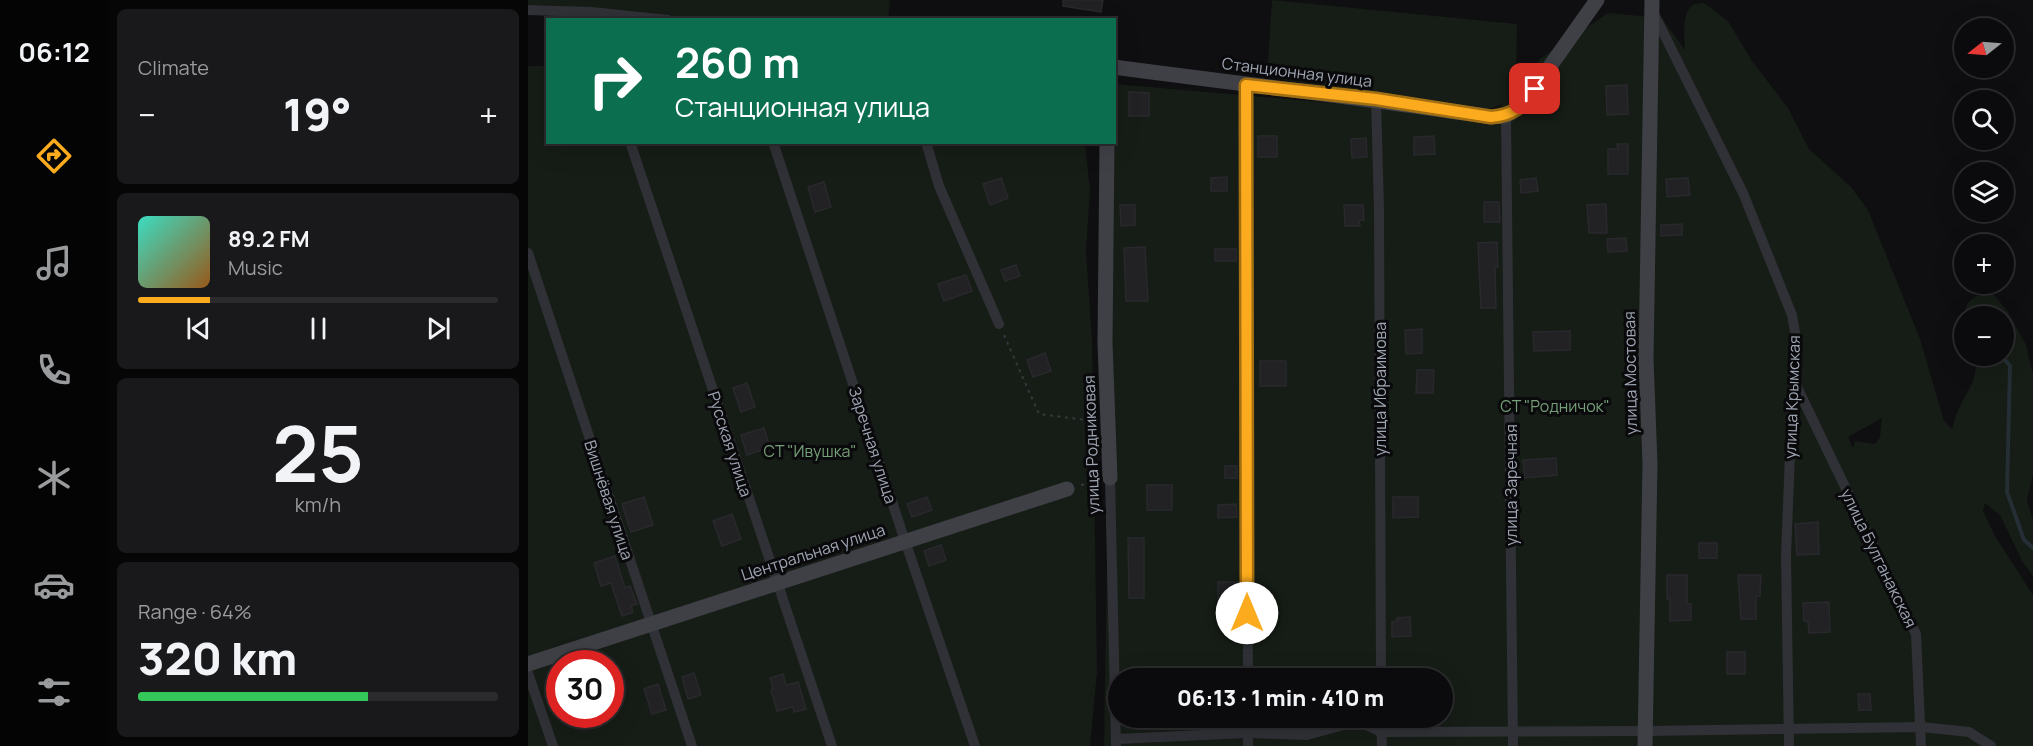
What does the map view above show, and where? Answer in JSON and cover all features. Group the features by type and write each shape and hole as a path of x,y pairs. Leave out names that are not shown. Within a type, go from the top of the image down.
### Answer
{"street":[{"path":"1506,116 1524,103 1597,0"},
{"name":"улица Крымская","path":"1651,4 1743,193 1792,315 1797,344 1793,380 1786,555 1790,746"},
{"name":"улица Мостовая","path":"1646,739 1650,463 1646,359 1651,4"},
{"path":"528,10 630,18"},
{"name":"Станционная улица","path":"1116,67 1246,85 1376,99 1491,117 1506,116"},
{"path":"1246,85 1248,668"},
{"name":"улица Ибраимова","path":"1376,99 1379,210 1381,668"},
{"name":"улица Заречная","path":"1506,116 1513,746"},
{"name":"Русская улица","path":"631,144 832,746"},
{"name":"Заречная улица","path":"774,144 904,541 975,746"},
{"path":"927,144 939,186 999,324"},
{"name":"улица Родниковая","path":"1107,144 1105,343 1116,742"},
{"name":"Вишнёвая улица","path":"528,253 692,746"},
{"name":"улица Булганакская","path":"1793,380 1916,634 1922,746"},
{"name":"Центральная улица","path":"528,664 1067,489"},
{"path":"528,673 553,746"},
{"path":"1116,742 1248,733 1307,735 1358,722 1382,732 1513,731 1646,739 1789,728 1922,727 1969,732 1991,746"},
{"path":"1248,728 1248,746"},
{"path":"1382,728 1382,746"}],"path":[{"path":"999,324 1039,414 1108,423"},
{"path":"1067,489 1110,478"}],"green space":[{"path":"528,0 890,0 888,18 694,18 591,8 528,5"},
{"name":"СТ \"Родничок\"","path":"1272,0 1517,24 1516,87 1541,58 1608,13 1662,18 1685,50 1684,32 1687,12 1695,4 1704,3 1728,21 1752,61 1788,108 1809,149 1851,187 1868,210 1920,339 1944,421 1952,429 1974,378 1976,366 2014,366 2014,323 2026,345 2033,374 2033,474 2027,500 2033,520 2033,576 2022,561 2000,515 1985,503 1983,511 1995,536 2033,595 2033,746 1104,746 1116,84 1491,117 1502,104 1477,114 1267,77","holes":["1882,418 1880,437 1875,444 1855,441 1853,448 1848,437"]},
{"name":"СТ \"Ивушка\"","path":"528,66 546,66 546,144 1085,144 1090,190 1086,252 1092,339 1097,672 1090,746 528,746"},
{"name":"СТ \"Родничок\"","path":"1994,294 2003,306 1967,306 1977,296"}],"building":[{"path":"1063,0 1103,0 1101,12 1063,6"},
{"path":"1627,85 1628,114 1607,115 1606,86"},
{"path":"1129,92 1149,93 1149,116 1129,116"},
{"path":"1258,136 1277,136 1277,157 1258,157"},
{"path":"1434,136 1435,154 1414,155 1414,137"},
{"path":"1366,138 1367,157 1352,158 1351,139"},
{"path":"1617,144 1628,144 1628,174 1608,174 1608,149 1618,149"},
{"path":"1227,177 1227,191 1211,191 1211,178"},
{"path":"1001,178 1008,198 990,205 983,184"},
{"path":"1536,178 1538,191 1521,193 1520,180"},
{"path":"1688,178 1690,195 1667,197 1666,179"},
{"path":"824,182 831,207 815,212 808,187"},
{"path":"1484,202 1499,202 1500,222 1484,222"},
{"path":"1606,204 1607,233 1589,233 1587,205"},
{"path":"1120,205 1135,205 1135,225 1121,226"},
{"path":"1344,205 1363,205 1364,220 1359,221 1360,226 1345,226"},
{"path":"1682,224 1682,235 1661,236 1661,225"},
{"path":"1626,238 1627,251 1608,252 1607,239"},
{"path":"1497,242 1496,308 1481,308 1478,243"},
{"path":"1145,247 1148,301 1126,301 1124,248"},
{"path":"1215,249 1236,249 1236,261 1215,261"},
{"path":"1016,265 1020,276 1005,281 1001,270"},
{"path":"966,275 972,291 944,301 938,284"},
{"path":"1422,329 1422,353 1406,354 1405,330"},
{"path":"1570,331 1570,350 1534,351 1533,332"},
{"path":"1045,353 1051,371 1033,377 1027,360"},
{"path":"1260,361 1286,361 1286,386 1260,386"},
{"path":"1417,370 1434,370 1433,393 1416,393"},
{"path":"747,383 755,407 741,412 733,388"},
{"path":"764,428 770,447 747,455 741,435"},
{"path":"1556,458 1557,475 1525,478 1523,460"},
{"path":"1225,466 1237,466 1237,478 1225,478"},
{"path":"1147,485 1172,485 1172,510 1147,510"},
{"path":"644,497 653,525 631,532 622,504"},
{"path":"927,497 932,510 912,517 907,504"},
{"path":"1393,497 1418,497 1418,517 1393,518"},
{"path":"1236,504 1237,517 1218,518 1218,505"},
{"path":"732,514 741,539 722,546 713,521"},
{"path":"1818,522 1819,554 1797,555 1795,524"},
{"path":"1128,538 1144,538 1144,598 1129,598"},
{"path":"1699,543 1717,543 1717,558 1699,558"},
{"path":"941,545 946,560 929,566 924,551"},
{"path":"615,556 625,588 630,586 637,604 631,606 633,612 622,616 611,583 601,586 594,563"},
{"path":"1667,575 1687,575 1687,604 1691,604 1691,620 1670,621"},
{"path":"1738,575 1761,575 1760,596 1756,596 1756,619 1741,619"},
{"path":"1218,582 1240,582 1240,597 1218,598"},
{"path":"1829,602 1830,632 1809,633 1808,621 1804,621 1803,603"},
{"path":"1410,617 1411,636 1392,637 1392,622 1397,621 1397,618"},
{"path":"1727,652 1745,652 1745,674 1727,674"},
{"path":"694,673 701,695 688,699 682,677"},
{"path":"783,674 786,685 798,682 806,709 794,712 793,707 777,711 770,678"},
{"path":"658,684 666,710 652,714 644,689"},
{"path":"1858,694 1870,694 1871,710 1859,710"}],"waterway":[{"path":"2010,366 2007,492 2024,540 2033,548"}],"route":[{"path":"1247,613 1246,85 1376,99 1491,117 1506,116 1524,103 1535,89"}]}
